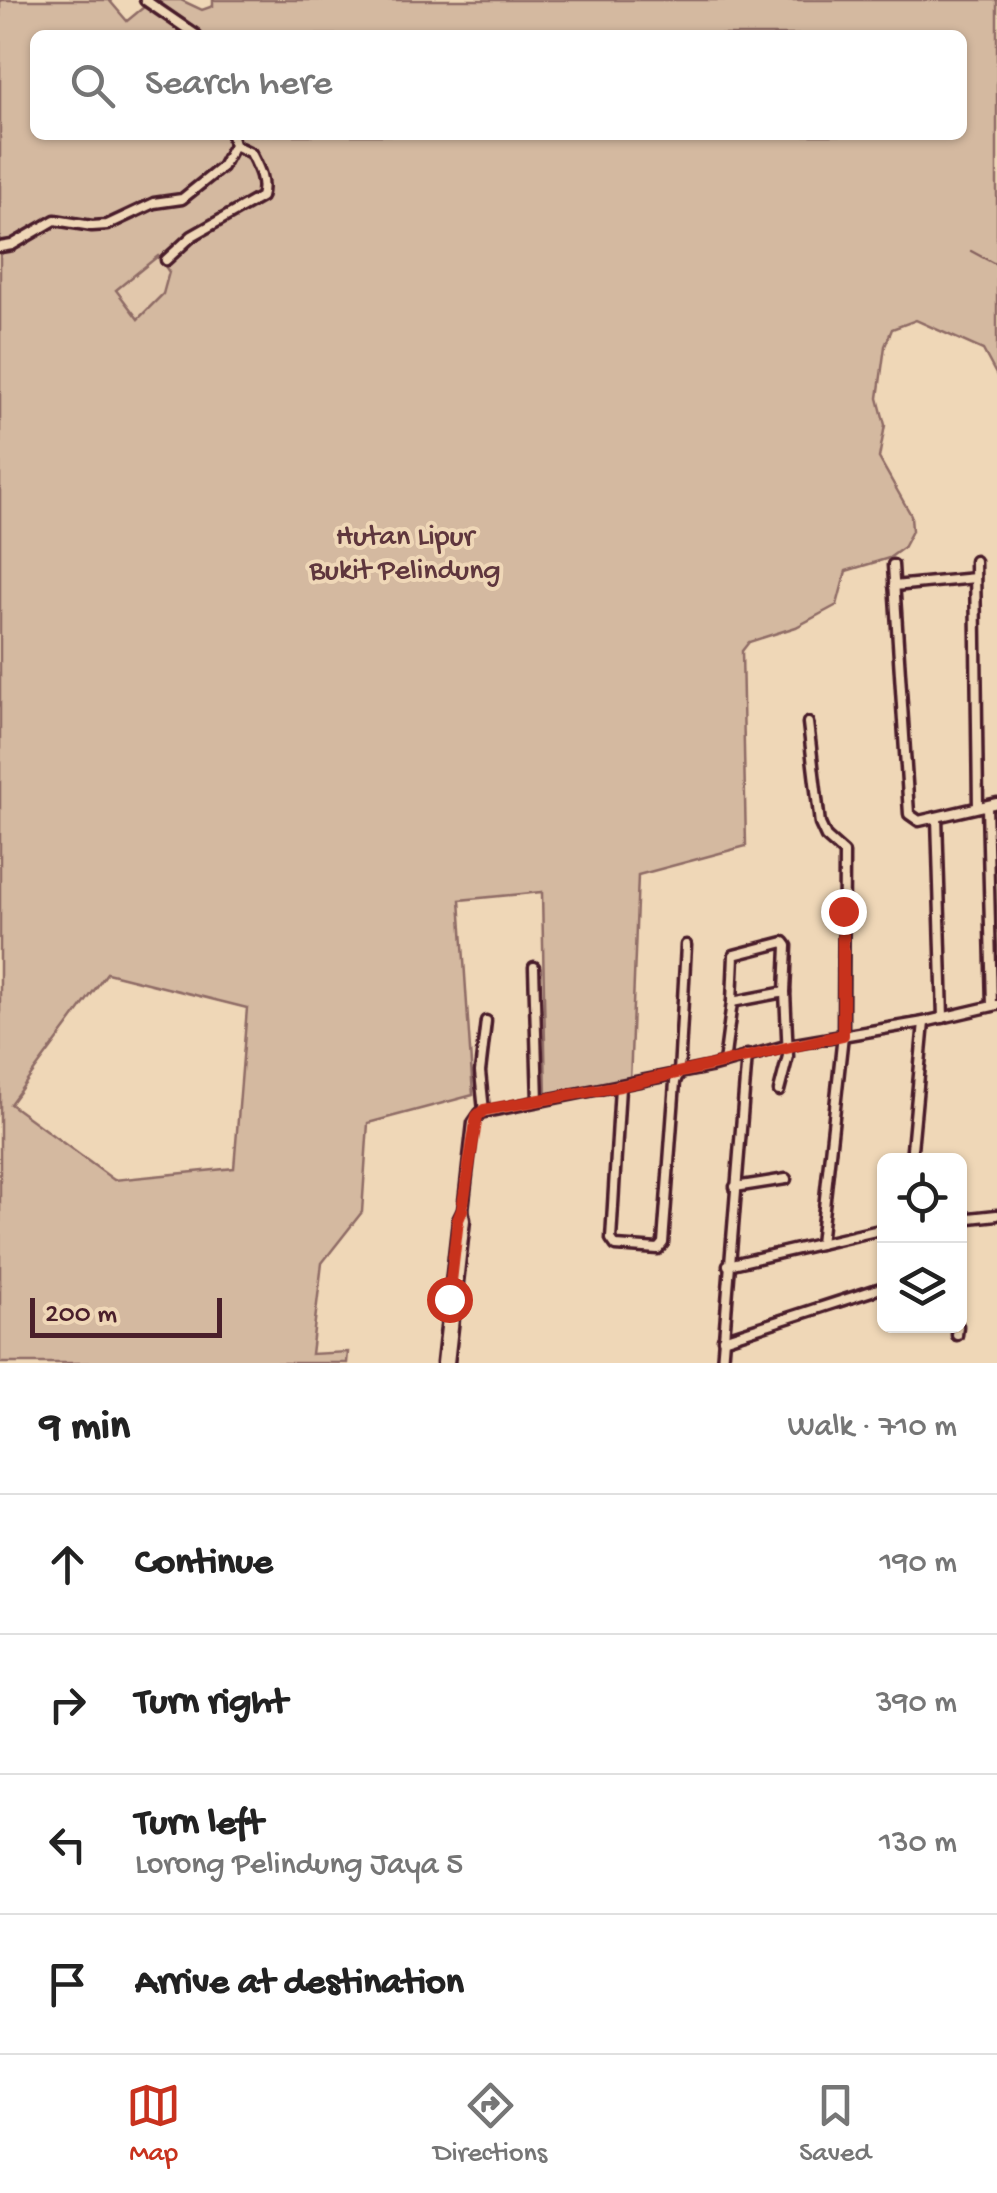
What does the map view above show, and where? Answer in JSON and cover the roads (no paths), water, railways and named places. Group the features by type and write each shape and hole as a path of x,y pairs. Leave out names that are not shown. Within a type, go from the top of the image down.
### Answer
{"street":[{"path":"145,0 189,30"},
{"path":"0,246 12,245 55,220 107,225 154,203 182,198 222,167 234,146 233,140"},
{"path":"166,260 192,236 261,197 264,188 251,153 234,146"},
{"path":"442,1363 473,1123 484,1110 620,1086 789,1045 995,1006 974,562"},
{"path":"893,565 909,814 918,821 988,805"},
{"path":"894,586 975,578"},
{"path":"808,723 820,824 826,838 844,853 843,1035 820,1244"},
{"path":"937,817 943,1018"},
{"path":"724,1063 735,954 786,944 789,1045 779,1091"},
{"path":"620,1086 611,1239 614,1244 658,1249 663,1243 675,1082 679,1073 686,946"},
{"path":"534,968 538,1101"},
{"path":"732,1002 785,992"},
{"path":"484,1110 480,1072 486,1021"},
{"path":"912,1153 924,1022"},
{"path":"722,1363 747,1055"},
{"path":"735,1187 786,1180"},
{"path":"449,1363 465,1220 462,1210"},
{"path":"967,1218 997,1215"},
{"path":"728,1264 877,1231"},
{"path":"723,1339 877,1288"}],"waterway":[{"path":"971,251 997,265"},
{"path":"967,1222 997,1219"}],"park label":[{"name":"Hutan Lipur Bukit Pelindung","path":"405,551"}]}
